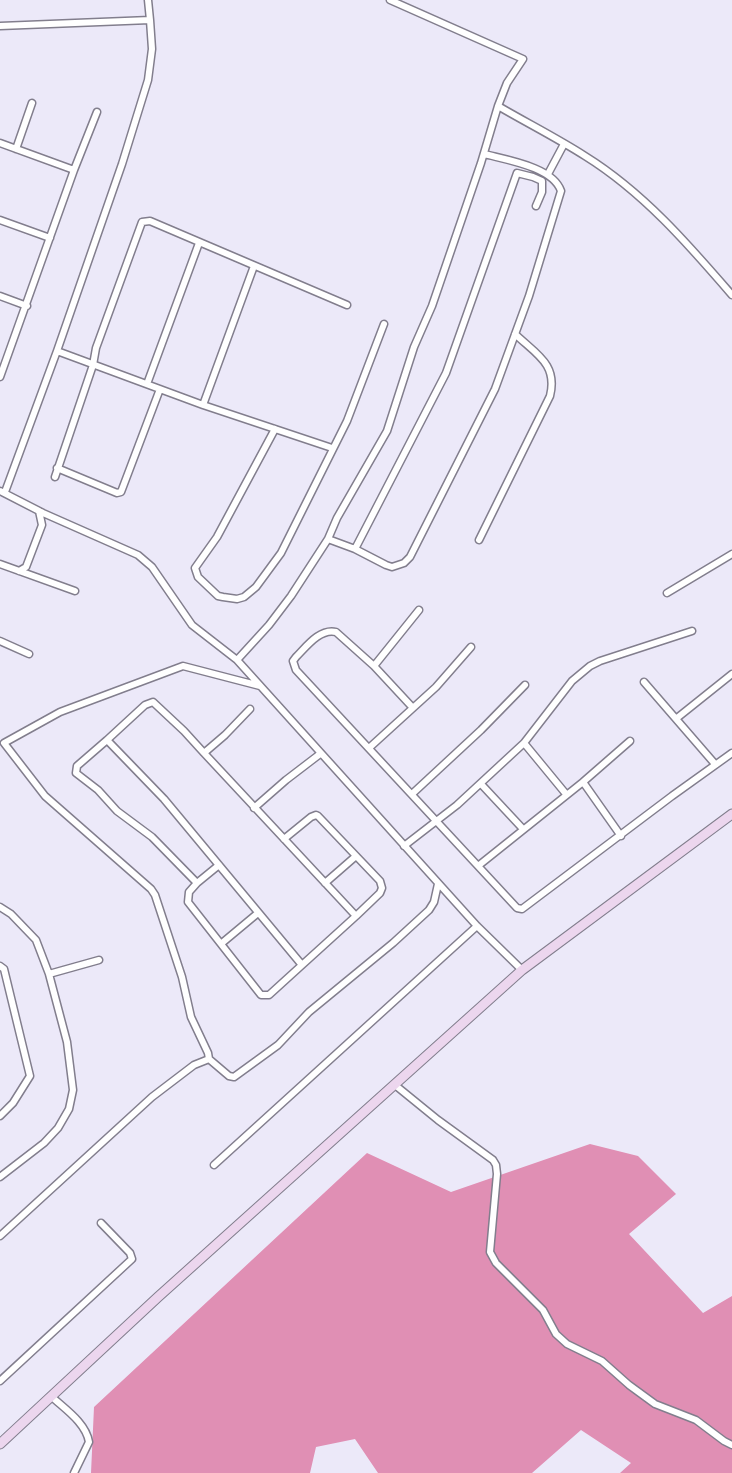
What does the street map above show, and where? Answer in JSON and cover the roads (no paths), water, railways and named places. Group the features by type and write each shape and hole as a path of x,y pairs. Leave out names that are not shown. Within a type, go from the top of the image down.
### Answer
{"main road":[{"path":"0,1444 158,1297 522,970 732,814"}],"street":[{"path":"148,0 152,49 148,80 116,182 57,351 2,492 39,511 129,550 150,565 192,625 237,660 438,884 522,970"},
{"path":"237,660 269,625 291,596 328,539 337,518 387,431 414,347 432,306 484,154 498,106 507,83 523,59 390,0"},
{"path":"0,26 150,20"},
{"path":"16,149 32,103"},
{"path":"498,106 585,156 633,192 683,239 732,296"},
{"path":"1,374 74,170 97,112"},
{"path":"0,143 74,170"},
{"path":"548,174 564,144"},
{"path":"328,539 355,549 392,567 404,563 410,557 492,396 515,334 561,192 560,186 548,174 484,154"},
{"path":"355,549 446,373 517,173 542,181 542,192 536,206"},
{"path":"0,220 50,238"},
{"path":"55,477 93,365 99,339 142,222 150,221 347,305"},
{"path":"147,384 199,243"},
{"path":"203,405 254,266"},
{"path":"0,296 26,306"},
{"path":"275,429 217,537 195,568 198,577 218,596 223,598 237,599 244,597 256,586 281,553 350,414 384,324"},
{"path":"479,540 550,396 552,387 552,376 549,366 515,334"},
{"path":"57,351 203,405 332,448"},
{"path":"58,468 119,493 123,488 160,389"},
{"path":"19,571 26,567 42,525 39,511"},
{"path":"667,593 732,554"},
{"path":"0,564 75,591"},
{"path":"374,666 419,610"},
{"path":"413,708 374,666 340,635 332,631 323,633 294,661 296,670 517,908 522,910 732,753"},
{"path":"404,846 437,822 524,743 572,681 590,666 692,631"},
{"path":"0,641 29,654"},
{"path":"369,748 442,682 471,647"},
{"path":"260,686 183,666 60,712 4,743 44,796 155,895 182,977 191,1016 209,1059 229,1076 234,1077 278,1045 309,1012 393,943 429,910 434,902 438,884"},
{"path":"677,718 732,674"},
{"path":"644,682 716,764"},
{"path":"412,794 474,737 526,685"},
{"path":"197,883 152,837 117,811 95,787 76,773 77,766 145,705 153,702 178,725 356,916"},
{"path":"204,753 225,735 250,708"},
{"path":"108,740 164,799 302,965"},
{"path":"478,866 583,782 630,741"},
{"path":"524,743 566,794"},
{"path":"254,808 320,754"},
{"path":"583,782 621,836"},
{"path":"481,784 523,829"},
{"path":"219,865 188,892 188,902 261,995 269,995 356,916 380,893 382,888 380,881 322,819 316,815 284,839"},
{"path":"325,883 356,856"},
{"path":"0,907 11,914 36,940 49,974 67,1042 73,1090 72,1099 64,1119 51,1136 0,1177"},
{"path":"222,943 258,913"},
{"path":"214,1165 477,926"},
{"path":"49,974 99,960"},
{"path":"0,966 4,970 30,1076 13,1103 0,1116"},
{"path":"0,1236 164,1088 194,1065 209,1059"},
{"path":"395,1085 496,1165 497,1174 490,1252 496,1263 543,1310 561,1339 572,1347 602,1361 629,1386 655,1404 696,1420 732,1445"},
{"path":"0,1381 132,1259 130,1252 101,1223"},
{"path":"52,1397 84,1429 88,1437 89,1442 74,1473"}]}
